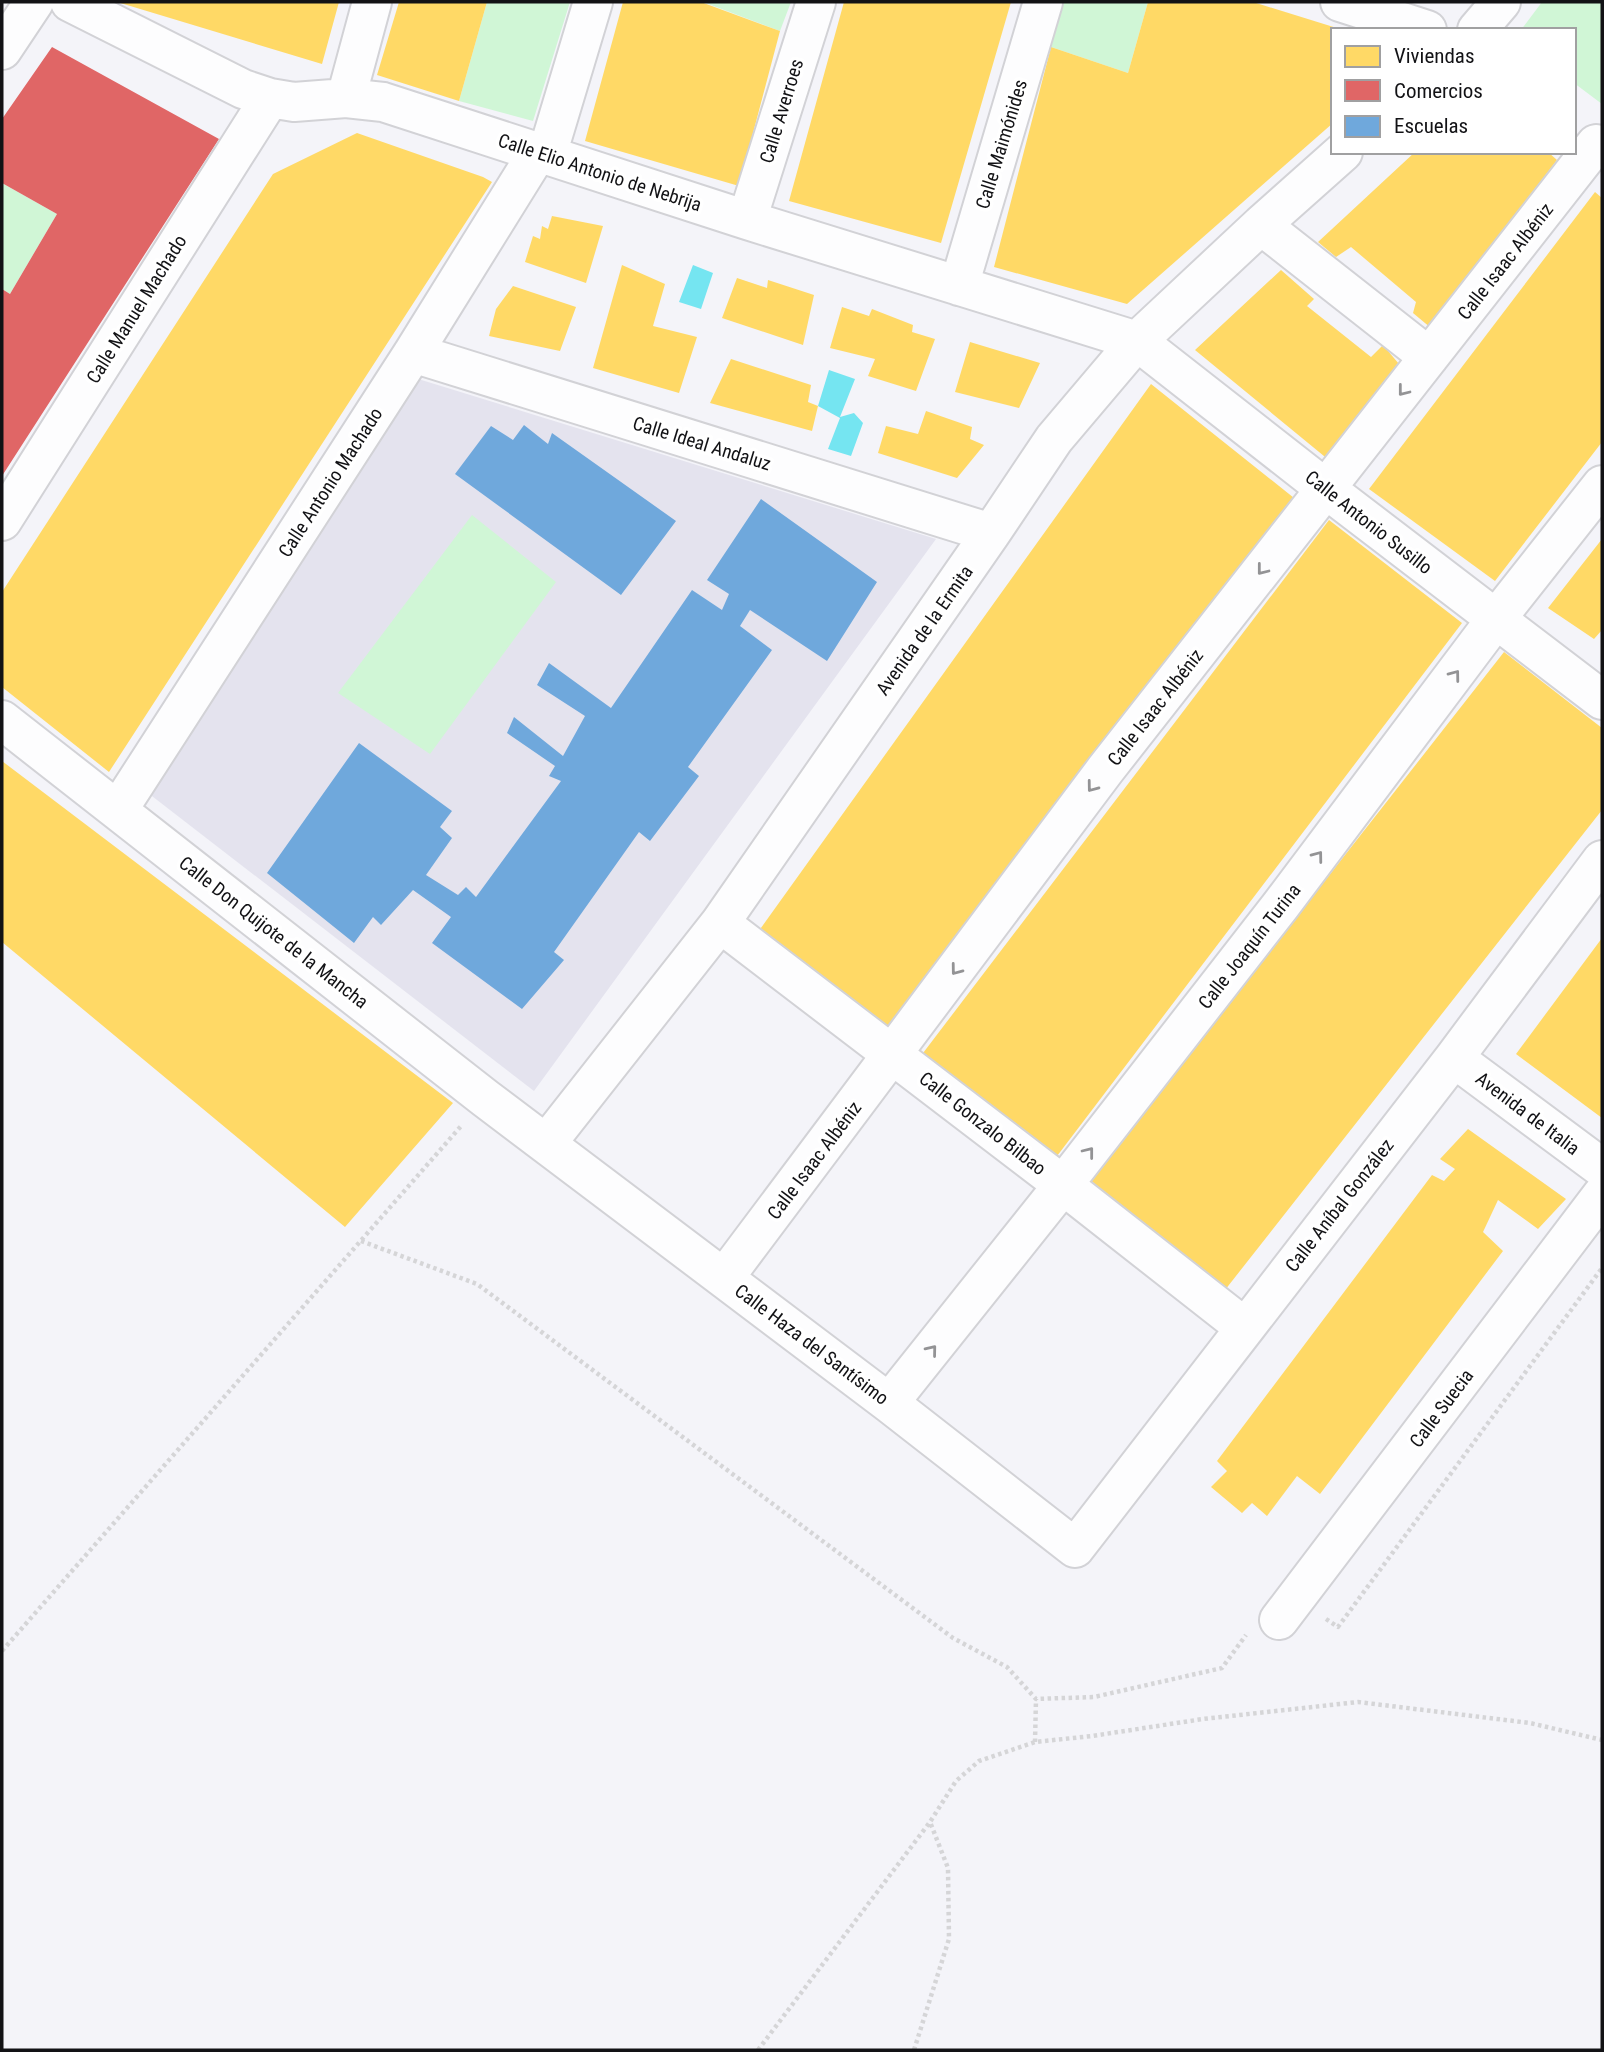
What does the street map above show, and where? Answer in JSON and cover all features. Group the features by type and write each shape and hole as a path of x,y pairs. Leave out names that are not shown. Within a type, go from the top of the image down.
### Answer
{"street":[{"path":"2,50 34,2"},
{"name":"Calle Elio Antonio de Nebrija","path":"70,2 243,89 270,98 294,102 346,98 383,102 747,220 1137,341"},
{"path":"346,98 372,2"},
{"name":"Calle Antonio Machado","path":"118,810 542,153 593,2"},
{"name":"Calle Averroes","path":"747,220 816,2"},
{"name":"Calle Maimónides","path":"959,286 1043,2"},
{"path":"1340,2 1421,28"},
{"path":"1480,28 1501,2"},
{"name":"Calle Manuel Machado","path":"2,521 270,98"},
{"name":"Calle Isaac Albéniz","path":"724,1278 1105,770 1429,357 1591,140"},
{"name":"Avenida de la Ermita","path":"546,1144 720,923 1054,439 1137,341 1341,154"},
{"path":"1261,225 1429,357"},
{"name":"Calle Antonio Susillo","path":"1137,341 1602,700"},
{"name":"Calle Ideal Andaluz","path":"413,353 991,533"},
{"name":"Calle Joaquín Turina","path":"889,1403 1281,905 1496,619 1602,485"},
{"name":"Calle Don Quijote de la Mancha","path":"2,720 546,1144"},
{"name":"Calle Aníbal González","path":"1074,1548 1454,1058 1602,860"},
{"name":"Calle Gonzalo Bilbao","path":"720,923 894,1054 1244,1327"},
{"name":"Avenida de Italia","path":"1454,1058 1602,1168"},
{"name":"Calle Haza del Santísimo","path":"546,1144 889,1403 1074,1548"},
{"name":"Calle Suecia","path":"1279,1620 1602,1195"}],"path":[{"path":"2,1651 485,1097"},
{"path":"361,1241 477,1284 953,1638"},
{"path":"1035,1742 1036,1699"},
{"path":"758,2050 930,1822 956,1781 979,1761 1035,1742 1203,1719 1358,1702 1530,1723 1602,1740"},
{"path":"914,2050 949,1939 947,1868 930,1822"}],"shaded area":[{"path":"415,378 936,539 534,1091 148,793"}],"green space":[{"path":"487,2 570,2 533,121 459,101"},
{"path":"703,2 791,2 780,31"},
{"path":"1064,2 1148,2 1128,73 1051,47"},
{"path":"1542,2 1602,2 1602,104 1576,84 1576,28 1522,28"},
{"path":"2,183 57,214 10,294 2,289"},
{"path":"472,515 556,582 430,754 338,693"}],"water":[{"path":"693,265 713,273 701,309 679,302"},
{"path":"829,370 855,379 840,417 854,413 863,423 851,456 828,449 840,418 818,406"}],"building: Viviendas":[{"path":"117,2 339,2 322,64"},
{"path":"399,2 487,2 459,101 377,75"},
{"path":"623,2 701,2 780,31 739,186 585,141"},
{"path":"844,2 1011,2 941,243 789,201"},
{"path":"1148,2 1253,2 1337,28 1331,28 1331,125 1127,304 994,267 1051,47 1128,73"},
{"path":"357,133 492,182 109,772 2,687 2,592 273,174"},
{"path":"1413,154 1550,154 1557,160 1431,328 1413,313 1416,302 1351,247 1336,257 1318,242"},
{"path":"1595,192 1602,198 1602,442 1495,581 1369,489"},
{"path":"552,216 603,226 586,283 525,262 533,236 540,239 542,226 548,229"},
{"path":"622,265 665,284 653,326 697,337 679,393 593,368"},
{"path":"1281,270 1314,299 1307,306 1371,357 1383,345 1404,370 1330,461 1195,350"},
{"path":"737,278 767,288 768,280 814,295 803,345 722,318"},
{"path":"513,286 576,307 560,351 489,336 496,309"},
{"path":"842,307 869,316 872,309 913,325 912,332 935,339 916,391 868,376 875,359 830,348"},
{"path":"970,342 1040,363 1019,408 955,392"},
{"path":"731,359 811,385 808,402 818,406 812,431 710,403"},
{"path":"1151,384 1294,498 883,1032 758,932"},
{"path":"926,411 972,427 970,439 984,445 957,478 878,453 886,426 918,434"},
{"path":"1329,520 1462,623 1054,1160 920,1057"},
{"path":"1602,539 1602,630 1594,639 1548,608"},
{"path":"1504,652 1602,728 1602,810 1225,1290 1088,1183"},
{"path":"2,761 453,1103 345,1227 2,942"},
{"path":"1602,938 1602,1118 1516,1054"},
{"path":"1468,1129 1566,1199 1538,1229 1498,1200 1483,1232 1503,1251 1320,1494 1297,1476 1267,1516 1252,1503 1242,1513 1211,1487 1227,1471 1217,1461 1432,1175 1444,1181 1455,1169 1440,1159"}],"building: Comercios":[{"path":"52,47 219,139 2,476 2,289 10,294 57,214 2,183 2,119"}],"building: Escuelas":[{"path":"524,425 548,444 552,433 676,521 621,595 455,474 491,426 513,440"},
{"path":"761,499 877,582 827,661 750,610 740,626 772,650 688,767 699,776 650,841 639,832 554,952 564,960 522,1009 432,943 451,917 413,890 381,925 373,917 354,943 267,873 359,743 452,811 440,827 452,838 426,875 458,895 466,887 476,897 561,781 549,776 555,766 507,733 514,717 563,756 585,716 537,685 549,663 611,708 692,590 722,610 729,594 707,580"}]}
